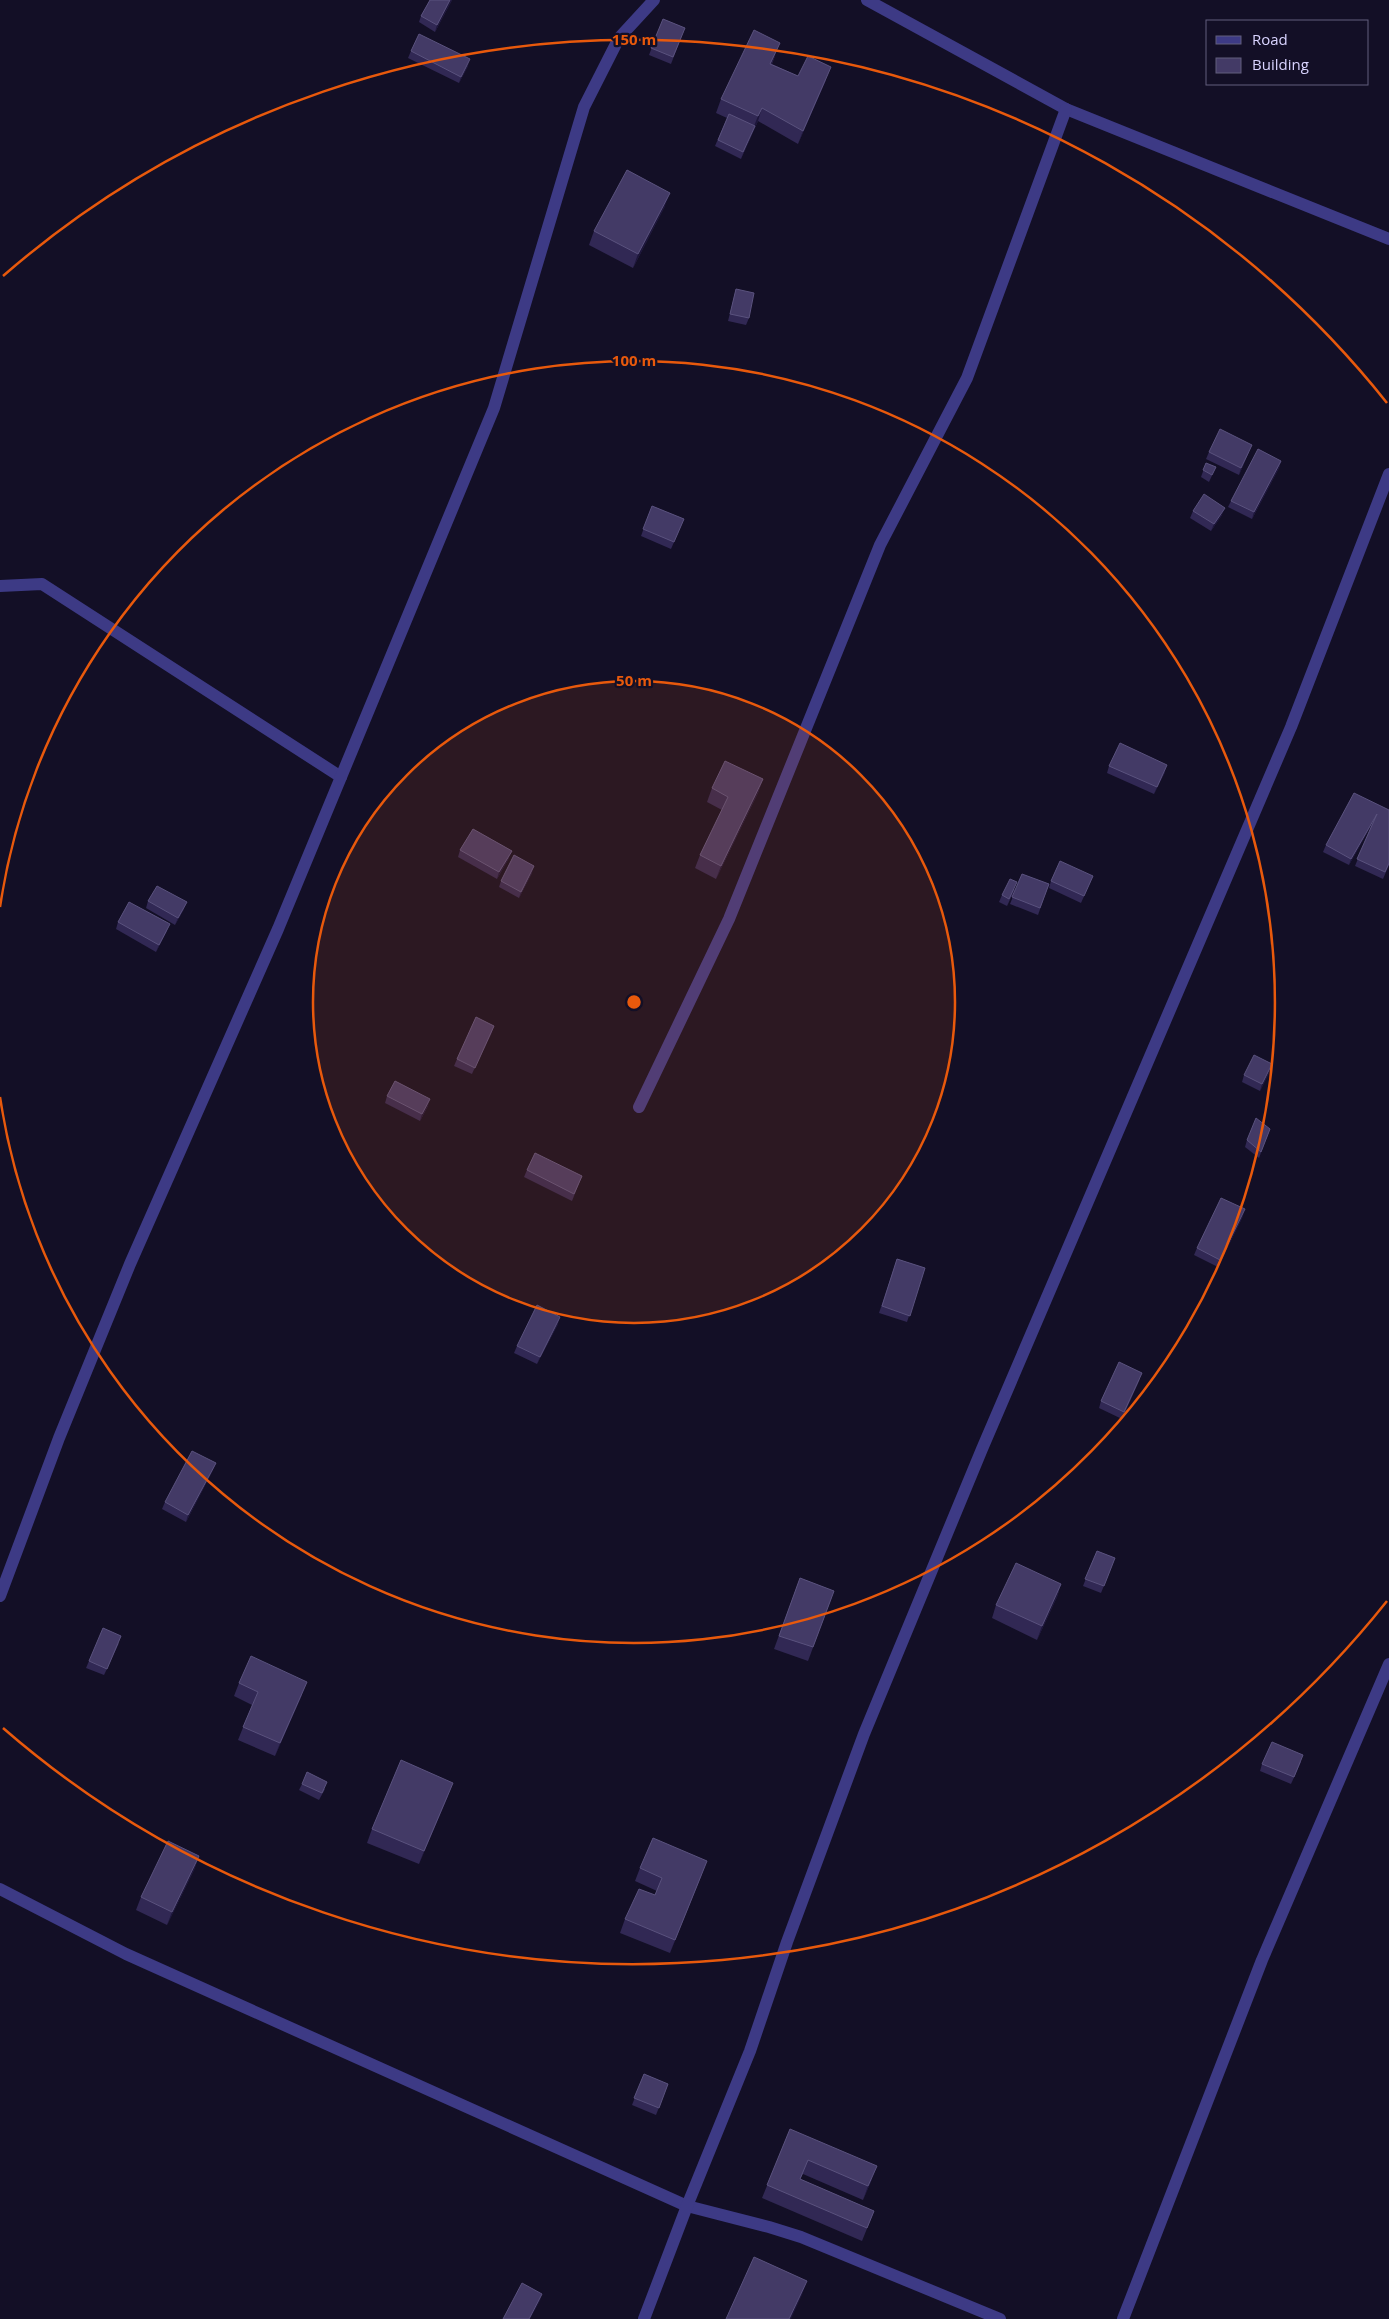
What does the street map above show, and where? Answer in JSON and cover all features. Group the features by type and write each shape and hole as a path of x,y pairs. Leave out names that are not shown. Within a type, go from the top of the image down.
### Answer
{"street":[{"path":"0,1596 60,1438 130,1264 278,929 494,408 584,107 619,38 654,0"},
{"path":"867,0 1066,109 1389,240"},
{"path":"639,1107 729,919 880,545 968,378 1066,109"},
{"path":"644,2319 687,2206 750,2051 787,1942 864,1734 982,1449 1291,727 1389,474"},
{"path":"0,586 42,584 341,777"},
{"path":"1123,2319 1262,1960 1389,1664"},
{"path":"0,1889 126,1954 687,2206 801,2237 1000,2319"}],"building":[{"path":"430,0 450,0 437,25 421,16"},
{"path":"663,19 685,28 673,57 651,48"},
{"path":"754,30 780,43 770,64 798,76 808,56 831,67 803,131 762,108 758,116 721,99"},
{"path":"419,34 470,59 461,77 411,51"},
{"path":"729,114 755,126 743,152 718,140"},
{"path":"627,170 670,193 638,254 594,231"},
{"path":"736,289 754,293 749,318 730,314"},
{"path":"1220,429 1252,445 1241,468 1209,452"},
{"path":"1258,449 1281,461 1254,512 1231,501"},
{"path":"1206,463 1216,467 1212,475 1203,470"},
{"path":"1204,494 1225,508 1214,524 1193,511"},
{"path":"652,506 684,519 674,542 643,529"},
{"path":"1120,743 1167,765 1157,787 1109,766"},
{"path":"725,761 763,779 721,866 700,855 728,797 712,788"},
{"path":"1354,793 1389,810 1389,863 1385,872 1357,859 1377,814 1351,859 1326,845"},
{"path":"473,829 512,851 499,872 460,850"},
{"path":"514,855 534,866 521,892 501,881"},
{"path":"1060,861 1093,876 1084,896 1051,881"},
{"path":"1022,874 1049,884 1040,908 1012,897"},
{"path":"1010,879 1017,882 1009,899 1002,895"},
{"path":"157,886 187,902 178,918 148,901"},
{"path":"129,902 170,924 159,945 118,922"},
{"path":"476,1017 494,1026 475,1068 457,1059"},
{"path":"1254,1055 1272,1064 1262,1084 1244,1075"},
{"path":"395,1081 430,1099 422,1114 387,1096"},
{"path":"1256,1118 1270,1129 1261,1152 1247,1140"},
{"path":"535,1153 582,1176 574,1194 527,1170"},
{"path":"1221,1198 1245,1209 1220,1260 1197,1248"},
{"path":"897,1259 925,1268 910,1316 882,1306"},
{"path":"537,1305 560,1317 540,1357 517,1346"},
{"path":"1119,1362 1142,1373 1124,1412 1101,1401"},
{"path":"192,1451 216,1463 188,1515 165,1502"},
{"path":"1097,1551 1115,1558 1104,1586 1085,1579"},
{"path":"1016,1563 1061,1584 1042,1626 996,1605"},
{"path":"800,1578 834,1591 813,1647 779,1636"},
{"path":"103,1628 121,1636 107,1669 89,1661"},
{"path":"251,1656 307,1682 280,1743 243,1727 258,1692 239,1683"},
{"path":"1272,1742 1303,1755 1294,1777 1262,1764"},
{"path":"401,1760 453,1783 424,1851 372,1829"},
{"path":"307,1772 327,1782 322,1793 302,1784"},
{"path":"653,1838 707,1861 675,1940 625,1919 639,1889 655,1895 662,1878 640,1868"},
{"path":"168,1841 199,1856 172,1912 141,1897"},
{"path":"644,2074 668,2084 659,2108 634,2098"},
{"path":"790,2129 877,2166 868,2186 808,2160 800,2179 874,2211 867,2228 767,2185"},
{"path":"754,2257 807,2281 789,2319 726,2319"},
{"path":"522,2283 542,2294 529,2319 503,2319"}]}
